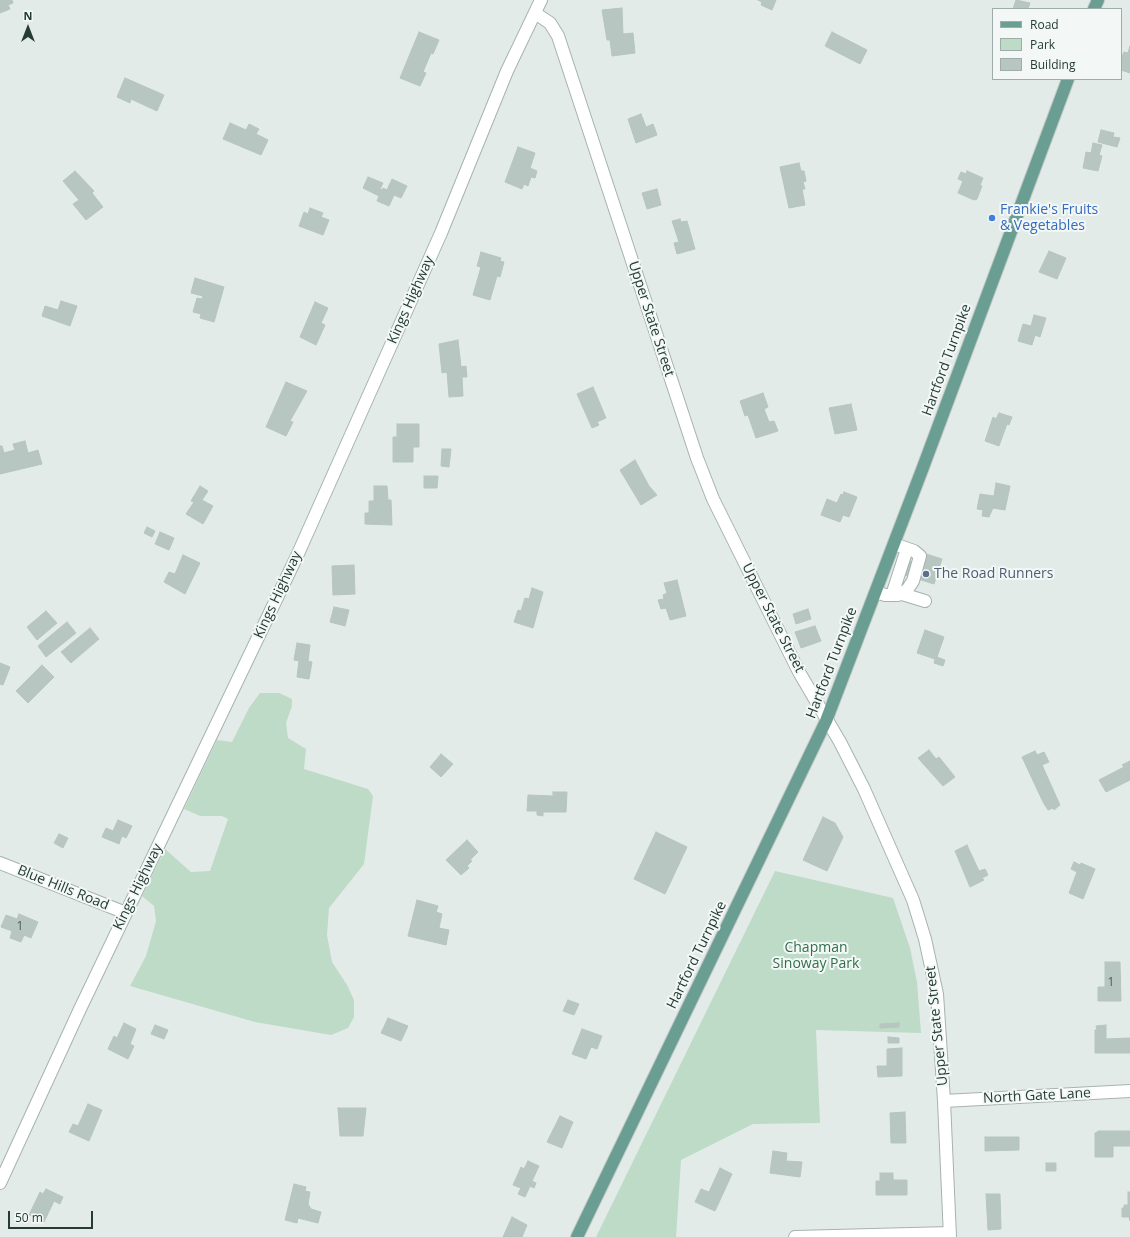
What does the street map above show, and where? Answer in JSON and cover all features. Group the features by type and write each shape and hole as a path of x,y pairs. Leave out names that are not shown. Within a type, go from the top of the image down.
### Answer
{"main road":[{"name":"Hartford Turnpike","path":"577,1237 826,721 876,592 1068,80"}],"street":[{"name":"Kings Highway","path":"0,1184 126,913 306,536 441,233 507,71 541,0"},
{"name":"Upper State Street","path":"535,13 550,23 558,36 696,458 710,492 799,672 864,789 914,900 933,971 936,994 944,1100 950,1235"},
{"path":"894,544 908,549 920,556 913,581 897,595"},
{"path":"897,595 908,549"},
{"path":"876,592 925,601"},
{"name":"Blue Hills Road","path":"0,863 126,913"},
{"name":"North Gate Lane","path":"944,1100 1130,1091"},
{"path":"795,1237 950,1235"}],"green space":[{"path":"260,693 279,693 292,699 292,706 286,723 288,738 306,749 304,769 368,789 373,796 364,864 329,908 327,935 332,962 347,985 354,1000 354,1017 348,1028 331,1035 255,1022 130,986 146,956 156,921 154,906 142,896 165,849 191,872 210,871 228,819 222,816 200,816 184,809 217,740 232,742 249,708"},
{"name":"Chapman Sinoway Park","path":"775,871 893,898 910,948 917,982 921,1033 816,1030 820,1123 753,1124 681,1160 676,1237 596,1237"}],"building":[{"path":"0,0 12,0 13,3 8,5 10,9 0,13"},
{"path":"758,0 776,0 772,10 761,5 762,2"},
{"path":"1016,0 1030,3 1028,8 1013,8"},
{"path":"622,8 623,34 633,33 635,53 612,56 610,40 607,40 602,10"},
{"path":"419,32 439,40 433,54 431,53 423,72 426,73 420,86 400,78"},
{"path":"832,32 867,50 860,64 825,46"},
{"path":"1130,46 1130,73 1122,70 1122,57 1124,52 1128,53"},
{"path":"125,78 164,95 157,111 131,99 130,103 117,97"},
{"path":"641,114 646,127 653,124 657,135 636,143 628,119"},
{"path":"230,123 246,130 249,124 259,129 256,134 268,140 261,155 223,139"},
{"path":"1101,130 1114,133 1113,137 1120,138 1117,147 1098,142"},
{"path":"1093,143 1102,145 1099,155 1102,156 1098,171 1083,168 1086,152 1091,153"},
{"path":"518,147 535,153 530,168 537,171 535,178 531,177 528,186 524,184 522,189 505,182"},
{"path":"799,163 801,171 804,171 806,181 803,182 805,189 802,189 805,205 789,208 780,167"},
{"path":"75,171 94,191 92,193 103,207 86,220 73,204 79,200 63,181"},
{"path":"967,171 983,178 980,185 982,186 977,199 974,200 958,193 963,181 958,179 961,172 966,174"},
{"path":"368,177 383,183 380,189 382,190 383,188 387,190 392,179 407,186 401,198 394,195 389,206 377,201 379,196 363,188"},
{"path":"657,189 661,205 647,209 642,193"},
{"path":"310,208 323,213 321,217 329,220 323,235 299,226 304,212 308,214"},
{"path":"680,219 681,222 687,221 695,249 677,254 674,243 679,242 672,221"},
{"path":"1049,251 1066,258 1057,279 1039,272"},
{"path":"481,252 501,258 500,261 504,262 500,277 497,276 490,300 473,295 481,267 477,266"},
{"path":"195,278 224,287 214,322 200,318 201,314 193,312 197,298 202,299 203,296 191,293"},
{"path":"61,301 77,306 70,326 42,316 45,306 58,310"},
{"path":"315,302 328,308 321,323 325,325 316,345 300,337"},
{"path":"1034,315 1046,318 1040,337 1035,335 1032,345 1018,341 1023,324 1031,326"},
{"path":"458,340 461,367 466,366 467,377 462,377 463,396 449,397 447,372 442,373 439,344"},
{"path":"286,382 307,391 290,421 293,422 286,436 266,427"},
{"path":"593,387 606,418 597,422 599,425 592,428 577,394"},
{"path":"763,393 768,407 764,409 769,422 774,421 778,431 756,438 748,415 745,416 740,401"},
{"path":"851,404 857,430 835,434 829,408"},
{"path":"999,413 1012,417 1009,425 1007,424 999,446 985,441 993,417 996,419"},
{"path":"397,424 419,424 419,447 413,447 413,462 393,462 393,437 397,437"},
{"path":"25,441 28,453 38,450 42,464 0,474 0,446 2,446 4,453 15,450 13,444"},
{"path":"442,449 451,449 449,467 441,466"},
{"path":"635,460 649,486 657,495 641,505 620,470"},
{"path":"424,476 438,476 437,488 424,488"},
{"path":"996,483 1010,486 1005,510 993,508 989,517 982,516 983,510 977,509 980,494 994,496"},
{"path":"200,486 208,491 202,500 213,506 203,524 186,514 194,502 191,501"},
{"path":"374,486 387,486 388,500 391,500 392,525 365,524 365,513 369,513 369,501 374,501"},
{"path":"844,492 857,497 849,517 843,515 840,522 821,515 827,499 837,503 841,494 843,495"},
{"path":"147,527 155,531 152,537 144,533"},
{"path":"160,532 174,538 169,550 155,544"},
{"path":"926,554 942,559 934,584 918,579"},
{"path":"183,555 200,563 185,594 164,582 169,572 175,574"},
{"path":"905,560 916,563 912,577 901,574"},
{"path":"354,565 355,594 333,595 332,566"},
{"path":"677,580 686,616 670,620 666,608 661,609 658,600 664,599 663,595 667,593 664,583"},
{"path":"532,588 543,592 533,628 514,622 518,610 521,611 525,598 529,599"},
{"path":"334,607 349,610 345,626 330,622"},
{"path":"808,609 811,619 796,624 793,614"},
{"path":"46,611 57,623 37,640 27,627"},
{"path":"67,622 76,633 46,657 38,646"},
{"path":"815,626 821,641 801,648 795,632"},
{"path":"90,628 99,639 71,663 61,652"},
{"path":"925,630 944,637 937,657 945,660 943,666 934,663 935,659 917,653"},
{"path":"297,643 310,645 308,661 312,662 309,679 297,677 299,661 294,660"},
{"path":"0,663 10,667 3,685 0,684"},
{"path":"42,665 54,677 28,703 16,691"},
{"path":"929,750 936,759 939,757 955,777 943,786 918,758"},
{"path":"1035,751 1037,755 1044,752 1049,762 1042,765 1060,805 1054,810 1053,808 1048,810 1043,802 1022,757"},
{"path":"441,754 453,764 441,777 430,767"},
{"path":"1130,761 1130,780 1106,792 1099,780 1124,767 1122,765"},
{"path":"553,792 567,792 566,812 543,812 543,816 537,815 537,811 527,811 528,795 553,796"},
{"path":"823,817 835,823 843,837 827,871 803,860"},
{"path":"118,820 132,826 126,838 122,836 119,844 102,837 106,828 113,831"},
{"path":"656,832 687,847 665,894 634,879"},
{"path":"59,834 68,838 63,848 54,843"},
{"path":"467,840 478,852 470,860 472,861 467,866 469,868 461,875 446,860"},
{"path":"967,845 979,871 985,869 988,875 982,878 984,880 970,887 955,851"},
{"path":"1074,862 1080,865 1081,863 1095,869 1083,899 1069,893 1077,872 1071,869"},
{"path":"417,900 438,906 436,912 442,914 439,928 449,930 446,945 408,936"},
{"path":"19,914 38,922 31,938 24,935 21,942 10,938 12,931 1,927 6,915 17,919"},
{"path":"1105,962 1120,962 1121,1001 1098,1001 1098,987 1105,987"},
{"path":"568,1000 579,1004 574,1015 563,1011"},
{"path":"388,1018 408,1026 401,1041 381,1033"},
{"path":"124,1023 136,1029 130,1044 134,1046 128,1059 108,1049 114,1036 117,1038"},
{"path":"899,1023 899,1027 880,1028 880,1024"},
{"path":"155,1025 168,1030 164,1039 151,1034"},
{"path":"1106,1025 1106,1039 1130,1038 1130,1053 1095,1053 1096,1026"},
{"path":"582,1029 602,1036 597,1049 591,1047 586,1059 572,1054"},
{"path":"888,1037 899,1038 899,1043 888,1043"},
{"path":"902,1048 902,1076 878,1077 877,1066 887,1066 887,1049"},
{"path":"88,1104 102,1110 89,1141 69,1132 73,1124 78,1126"},
{"path":"338,1108 366,1108 363,1136 340,1136"},
{"path":"905,1112 906,1143 891,1143 890,1113"},
{"path":"560,1116 573,1122 562,1148 547,1142"},
{"path":"1099,1131 1130,1131 1130,1146 1113,1146 1113,1157 1095,1157 1095,1133"},
{"path":"985,1137 1019,1137 1019,1150 985,1151"},
{"path":"773,1151 787,1153 786,1161 802,1162 800,1177 770,1173"},
{"path":"528,1161 539,1166 532,1181 536,1183 534,1188 530,1186 525,1197 518,1194 521,1188 513,1185 521,1167 524,1169"},
{"path":"1046,1163 1056,1163 1056,1171 1046,1171"},
{"path":"720,1168 732,1174 715,1211 695,1202 701,1189 709,1192"},
{"path":"880,1173 893,1173 893,1180 907,1180 907,1195 876,1195 876,1181 880,1181"},
{"path":"294,1184 306,1187 305,1191 310,1192 308,1204 311,1209 321,1212 318,1223 298,1218 297,1223 285,1220"},
{"path":"46,1189 63,1197 60,1204 54,1201 44,1222 29,1215 40,1192 43,1194"},
{"path":"1128,1192 1130,1192 1130,1221 1129,1217 1122,1217 1122,1208 1124,1208 1124,1205 1128,1205"},
{"path":"986,1194 1000,1194 1001,1229 988,1230"},
{"path":"512,1217 527,1225 522,1237 503,1237"}],"place":[{"name":"Frankie's Fruits & Vegetables","path":"992,218"},
{"name":"The Road Runners","path":"926,574"}]}
